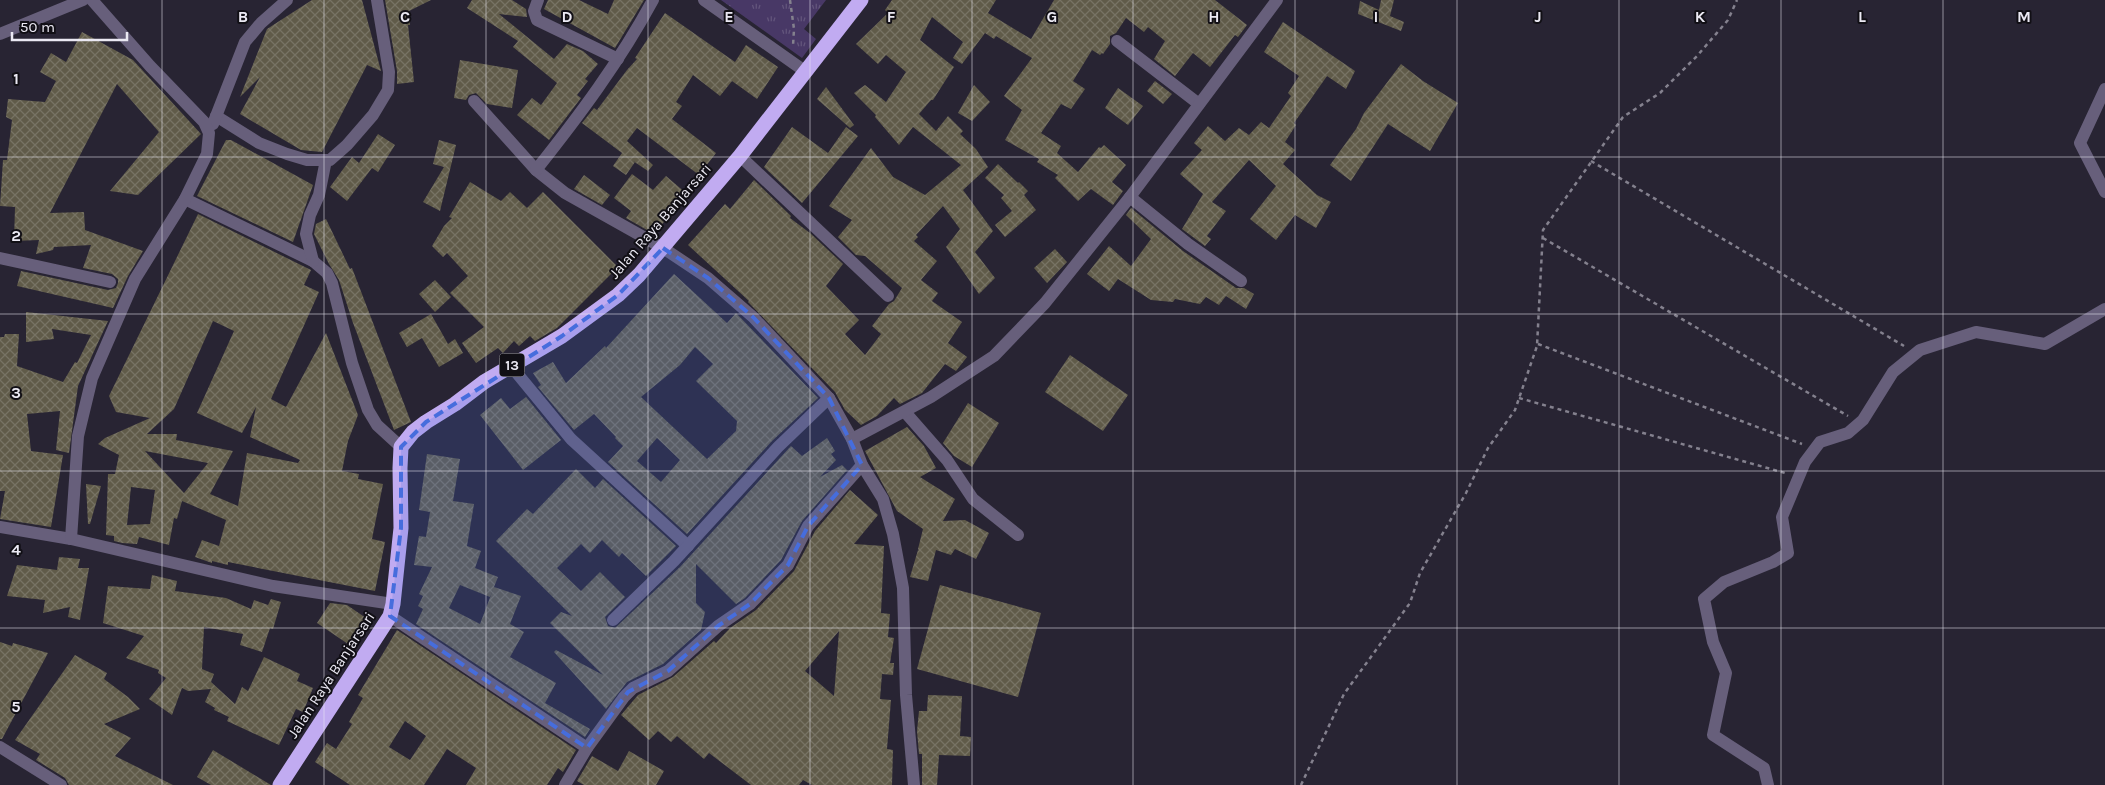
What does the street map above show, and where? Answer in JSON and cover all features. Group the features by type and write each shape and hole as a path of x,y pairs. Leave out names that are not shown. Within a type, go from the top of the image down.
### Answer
{"highway":[{"name":"Jalan Raya Banjarsari","path":"280,785 391,610 401,528 400,468 402,447 413,432 511,366 562,336 618,295 663,248 740,156 861,0"}],"street":[{"path":"0,42 0,33 83,0"},
{"path":"92,0 150,66 204,122 209,133"},
{"path":"71,539 78,436 92,378 135,279 185,198 207,154 209,133 245,42 261,23 288,0"},
{"path":"216,116 266,146 307,160 330,160 347,145 373,115 388,90 389,72 377,0"},
{"path":"538,0 534,11 537,20 618,59"},
{"path":"536,170 575,122 618,59 653,0"},
{"path":"704,0 806,72"},
{"path":"852,439 905,412 994,356 1045,303 1130,197 1277,0"},
{"path":"1117,41 1199,104"},
{"path":"2105,89 2080,143 2105,192"},
{"path":"474,101 536,170 580,203 663,248 708,278 753,317 829,398 852,439 862,465 883,499 893,534 903,588 906,695 914,785"},
{"path":"740,156 888,296"},
{"path":"313,261 306,234 310,215 319,195 326,160"},
{"path":"1130,197 1188,244 1240,281"},
{"path":"185,198 313,261 327,272 332,283 352,364 368,410 377,424 402,447"},
{"path":"0,258 110,282"},
{"path":"1768,785 1764,768 1713,735 1726,673 1713,642 1704,599 1724,582 1788,554 1782,517 1805,462 1820,442 1848,433 1863,420 1893,372 1920,350 1976,332 2045,344 2105,309"},
{"path":"511,366 571,439 688,546"},
{"path":"613,620 688,546 772,454 829,398"},
{"path":"905,412 947,460 973,499 1018,535"},
{"path":"565,785 600,729 628,692 668,671 718,626 750,604 788,565 808,526 862,465"},
{"path":"0,527 71,539 273,586 391,610 590,744"},
{"path":"0,747 61,785"}],"path":[{"path":"790,0 794,29 790,61"},
{"path":"1301,785 1344,694 1410,603 1420,573 1466,494 1488,448 1515,410 1537,344 1543,230 1623,117 1660,93 1697,56 1728,20 1737,0"},
{"path":"1591,161 1916,354"},
{"path":"1543,238 1856,420"},
{"path":"1537,344 1815,448"},
{"path":"1519,398 1799,477"}],"highlighted area":[{"path":"663,248 708,278 753,317 829,398 862,465 808,526 788,565 750,604 718,626 668,671 628,692 587,748 390,616 401,528 401,447 426,422 562,336 618,295"}],"green space":[{"path":"721,0 826,0 804,29 816,39 802,58"}],"building":[{"path":"312,0 362,0 381,71 367,65 322,152 301,150 240,114 260,77 240,97 267,29"},
{"path":"385,0 431,0 409,11 410,25 408,25 414,82 397,84 397,71"},
{"path":"472,0 512,0 526,9 527,17 499,14 554,59 567,44 583,51 598,64 585,79 588,81 577,95 581,98 549,140 517,115 532,98 541,105 557,83 513,47 518,41 467,8"},
{"path":"548,0 579,0 608,14 614,0 644,0 615,48 544,9"},
{"path":"892,0 996,0 988,13 1031,39 1054,0 1215,0 1247,25 1238,37 1235,35 1210,67 1193,53 1175,76 1154,59 1165,41 1148,27 1144,32 1126,18 1116,33 1110,36 1110,44 1103,54 1100,55 1092,50 1073,81 1085,89 1071,109 1061,104 1041,133 1061,146 1057,153 1078,172 1099,147 1101,148 1104,145 1126,165 1112,182 1123,191 1113,205 1091,189 1078,201 1055,178 1058,175 1037,162 1039,159 1005,140 1022,110 1004,96 1032,58 996,36 994,39 985,33 962,64 953,58 963,42 932,17 920,40 954,67 933,100 919,114 936,131 948,116 963,131 960,134 976,149 988,167 963,190 993,231 975,252 995,278 979,294 946,247 960,229 943,206 916,235 918,237 914,241 937,261 921,280 938,293 932,301 962,322 948,343 967,357 956,371 945,364 922,393 900,404 894,398 877,416 861,425 845,410 835,392 749,301 688,245 725,204 730,209 754,180 791,216 790,218 810,233 843,264 826,286 859,320 845,334 865,355 881,334 872,326 889,304 894,301 902,288 865,256 856,255 838,237 852,220 829,206 871,148 893,177 925,195 961,165 913,127 899,145 875,117 876,115 854,93 865,85 886,102 906,72 886,55 878,64 856,44 888,13 885,10"},
{"path":"1381,0 1394,0 1390,16 1404,22 1401,31 1358,14 1360,1 1379,10"},
{"path":"665,13 735,62 746,45 778,67 757,99 732,81 720,96 693,75 676,102 682,106 672,119 716,153 699,175 637,128 627,141 653,165 648,171 635,162 626,175 613,166 622,153 582,123 594,108 597,110 637,59 635,58"},
{"path":"1283,22 1355,71 1346,89 1327,76 1294,123 1296,125 1285,142 1295,150 1283,164 1317,195 1331,202 1316,228 1295,215 1276,240 1250,219 1276,186 1249,160 1212,202 1226,211 1207,236 1211,239 1205,246 1182,229 1203,194 1180,174 1202,150 1194,143 1208,126 1225,141 1239,128 1249,135 1261,122 1269,128 1291,96 1288,93 1299,76 1264,52"},
{"path":"82,32 133,60 201,134 138,195 110,191 159,132 117,84 50,213 84,212 85,230 143,251 128,276 113,308 17,286 21,271 108,290 116,288 118,279 112,274 83,268 91,245 54,247 53,250 36,254 39,240 14,241 15,207 0,206 3,160 7,160 12,120 6,117 8,99 45,102 56,81 40,72 51,53 66,62"},
{"path":"460,60 518,70 512,108 487,104 476,93 469,95 466,100 454,98"},
{"path":"1401,64 1423,81 1458,103 1430,151 1388,124 1351,181 1330,165 1356,129 1364,113"},
{"path":"1155,81 1172,94 1163,104 1147,91"},
{"path":"974,85 990,102 972,121 958,113"},
{"path":"826,87 854,125 850,128 817,99"},
{"path":"1118,88 1143,106 1128,125 1105,108"},
{"path":"792,127 828,153 846,127 858,136 802,203 764,167"},
{"path":"378,134 395,145 378,172 372,168 347,201 330,187 352,157 359,163"},
{"path":"226,140 231,140 313,185 293,242 197,196"},
{"path":"439,140 456,145 440,211 423,202 444,167 433,164"},
{"path":"998,164 1028,191 1024,195 1036,210 1005,237 995,225 1012,211 1001,198 1004,195 985,178"},
{"path":"632,174 653,190 666,176 687,194 654,234 626,218 631,211 614,198"},
{"path":"584,175 610,195 602,205 574,189"},
{"path":"470,182 501,201 510,192 527,208 543,192 618,267 557,328 535,341 530,336 519,346 514,341 503,353 498,348 476,363 462,343 484,327 450,293 468,276 447,253 443,257 432,246 444,226 452,218 449,217"},
{"path":"1131,208 1183,251 1236,288 1244,288 1254,294 1246,309 1226,296 1219,305 1206,297 1200,304 1175,299 1173,302 1151,300 1118,279 1109,291 1087,274 1109,246 1131,266 1151,239 1126,215"},
{"path":"198,214 311,270 304,285 319,292 271,399 286,407 326,333 358,415 348,441 342,471 359,474 358,479 383,484 372,539 385,542 375,591 228,562 228,565 212,561 212,563 195,557 202,540 219,546 226,520 182,501 177,519 174,518 169,545 139,537 137,544 114,541 114,536 106,535 108,474 115,474 119,455 98,444 105,438 150,418 116,412 109,396","holes":["213,321 234,331 197,413 242,433 256,407 250,437 300,460 298,463 247,453 238,506 210,494 233,451 176,440 177,434 147,434 174,409","145,451 208,463 184,493","131,487 155,490 150,524 127,525"]},
{"path":"326,219 350,269 352,268 411,422 394,430 353,323 339,280 314,234 316,224"},
{"path":"1055,249 1067,262 1047,283 1034,268"},
{"path":"674,274 727,323 736,313 818,398 772,441 687,534 608,462 623,446 594,414 574,430 538,387 541,385 533,373 553,362 566,383 605,346 606,348","holes":["695,347 713,364 696,381 737,421 736,431 707,459 641,397 680,365","657,438 680,460 661,482 637,461"]},
{"path":"435,280 451,297 435,312 419,294"},
{"path":"26,312 108,321 78,386 69,453 56,450 60,411 27,414 31,451 63,455 51,527 0,519 5,491 0,491 0,337 4,337 5,334 19,334 17,366 63,382 75,362 77,363 91,335 52,329 54,339 26,342"},
{"path":"431,314 448,344 455,339 463,353 439,367 422,338 407,347 399,333"},
{"path":"1070,355 1128,395 1103,431 1045,392"},
{"path":"526,397 561,440 523,470 480,415 501,398 510,409"},
{"path":"968,403 999,423 972,467 954,456 943,443"},
{"path":"907,427 924,446 936,468 920,477 955,499 943,521 965,520 989,533 976,559 955,549 951,555 936,550 928,581 910,577 919,551 923,529 897,511 865,451"},
{"path":"827,438 835,451 831,454 836,460 820,477 842,465 847,470 802,521 781,560 745,598 736,604 696,564 696,603 705,612 701,630 663,664 627,682 606,709 554,652 556,650 603,675 550,623 561,612 572,616 496,541 527,509 533,514 576,469 595,488 603,479 676,546 646,576 622,553 619,557 602,540 590,553 581,544 557,568 581,591 600,572 625,597 605,617 608,626 615,628 680,567 791,446 802,456"},
{"path":"427,454 460,459 453,501 474,504 467,546 481,551 475,568 498,577 494,587 521,596 510,624 524,632 510,657 556,683 545,703 590,729 585,737 416,624 423,609 418,606 423,596 419,594 432,567 414,565 419,536 426,537 430,512 419,510","holes":["460,585 490,597 494,587 480,624 449,608"]},
{"path":"86,484 101,486 90,524 88,524"},
{"path":"850,490 878,515 854,544 884,546 881,613 890,614 888,637 894,638 890,663 894,663 893,675 882,674 880,699 891,700 887,749 893,750 892,785 812,785 803,780 799,785 751,785 709,753 704,759 677,736 671,742 658,731 649,740 621,715 638,695 673,677 714,641 716,643 730,628 756,610 794,571 815,531","holes":["839,631 834,696 805,671"]},
{"path":"59,557 80,559 78,568 89,568 80,620 68,617 70,607 43,613 45,600 7,596 17,565 57,570"},
{"path":"152,575 177,581 175,591 226,598 251,609 254,600 268,605 271,599 281,602 273,629 270,628 262,652 240,645 243,634 204,627 202,669 214,674 211,682 235,704 242,687 248,691 264,657 300,674 297,681 313,688 303,712 296,709 279,745 227,721 229,717 214,710 215,708 205,702 211,689 188,691 182,688 172,715 149,699 166,678 158,673 159,670 126,658 144,636 103,623 108,586 150,589"},
{"path":"940,585 1041,613 1018,697 917,669"},
{"path":"330,603 347,605 366,618 348,644 317,623"},
{"path":"397,630 576,750 563,772 558,768 547,785 466,785 476,768 447,749 424,785 350,785 315,762 327,743 336,749 352,724 349,722 363,698 358,695","holes":["405,721 426,736 410,760 389,747"]},
{"path":"0,642 12,646 13,643 48,653 2,739 0,739"},
{"path":"75,655 107,673 104,679 128,697 140,709 104,724 131,738 115,756 173,785 69,785 65,778 36,760 40,754 15,740"},
{"path":"928,695 962,696 960,736 971,737 970,756 939,755 937,785 922,785 922,754 919,754 917,731 919,711 927,711"},
{"path":"213,750 271,785 211,785 197,777"},
{"path":"629,751 664,771 656,785 584,785 577,781 592,756 618,771"}]}
